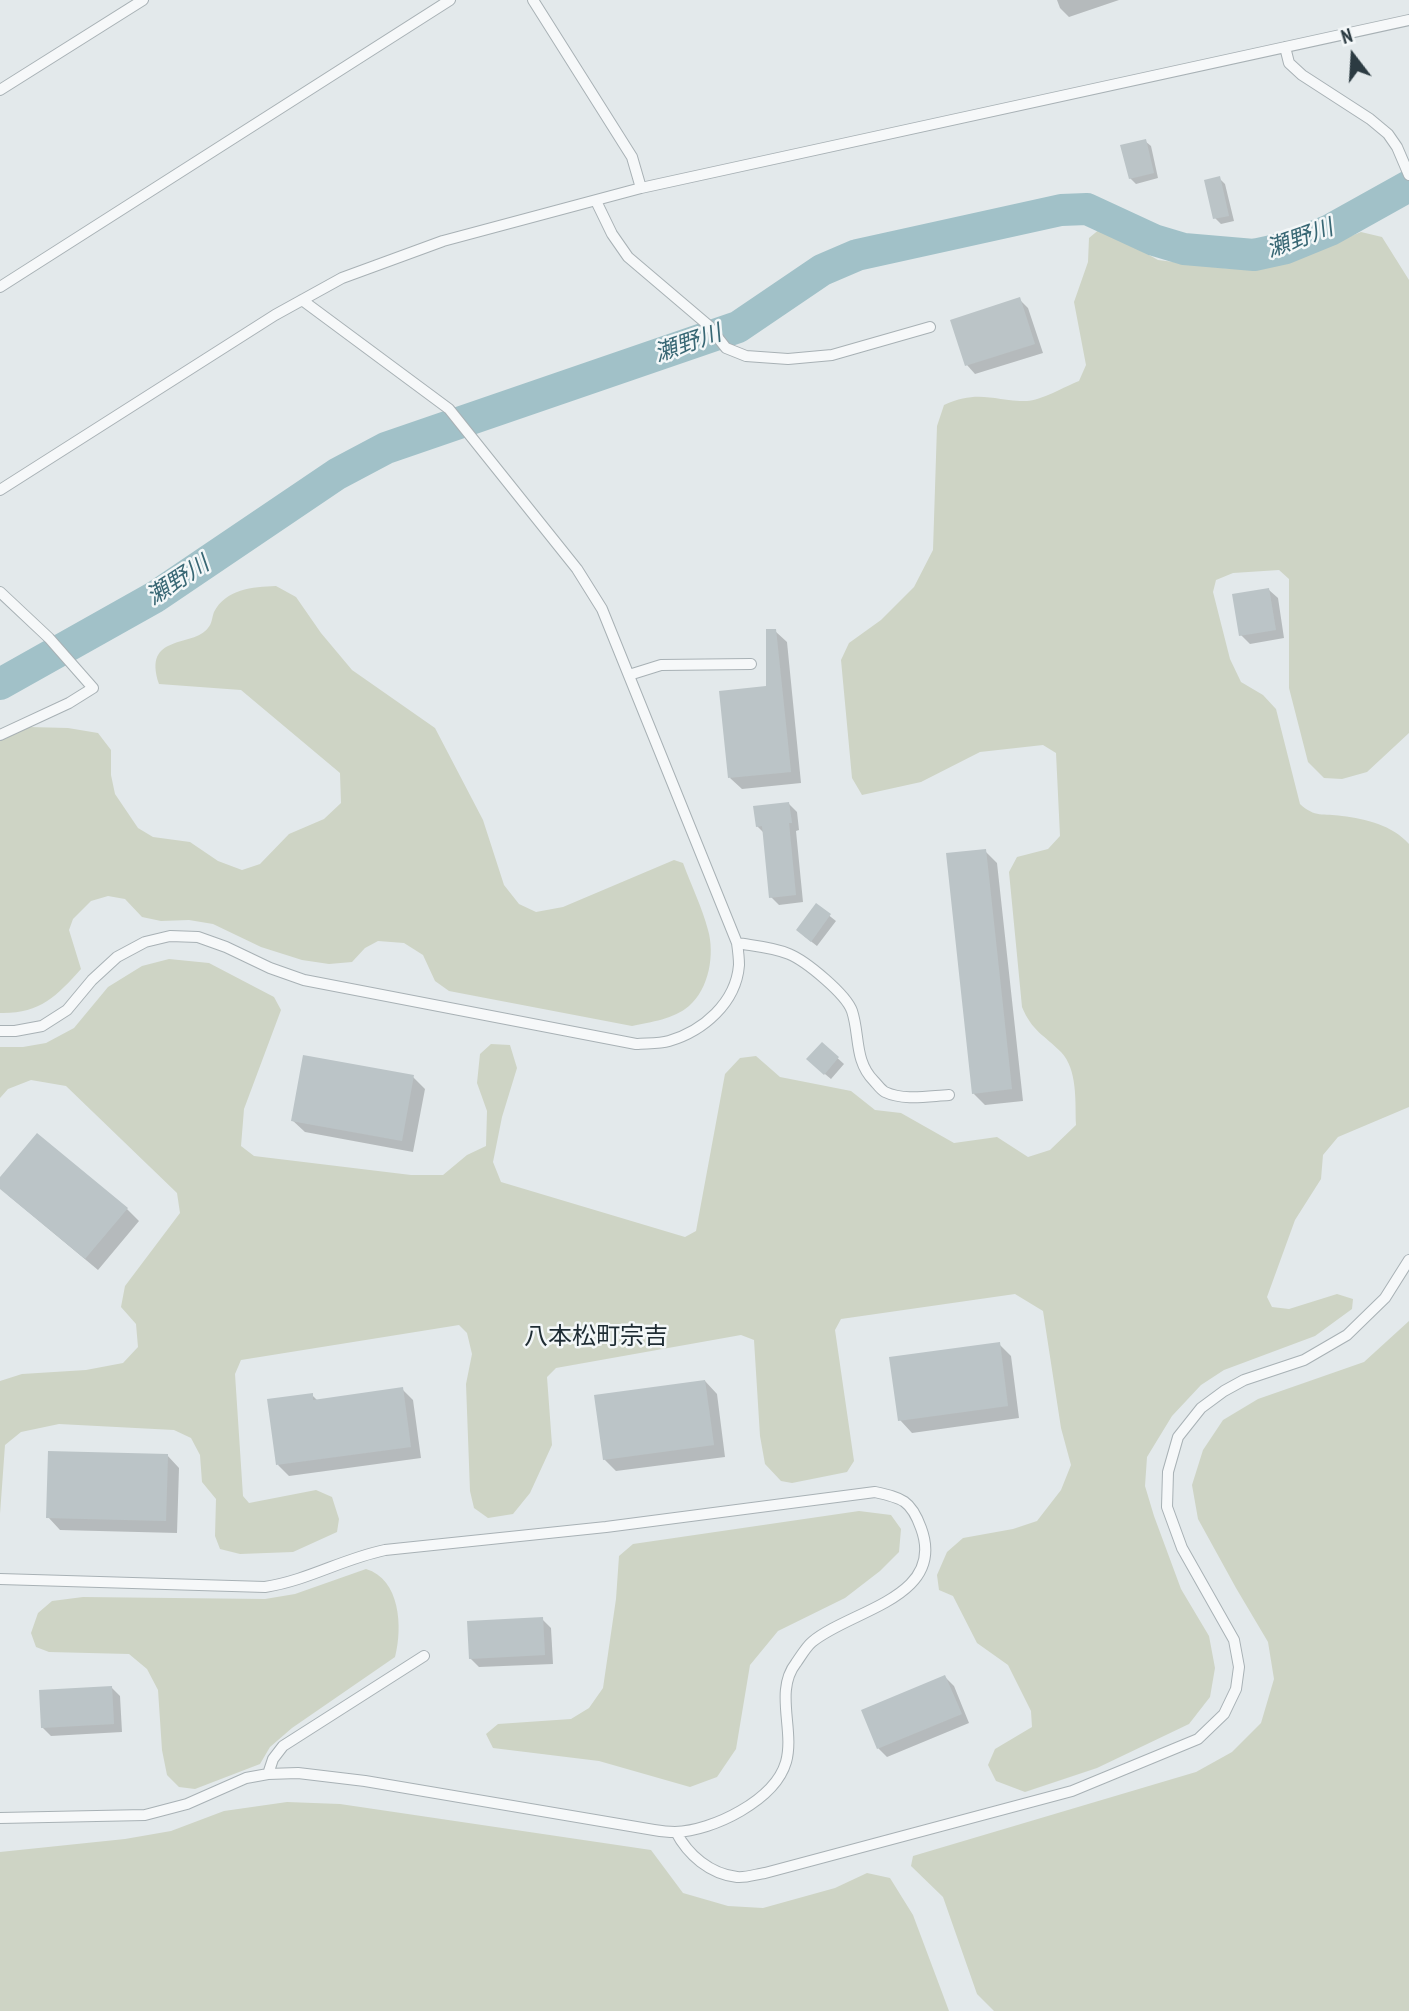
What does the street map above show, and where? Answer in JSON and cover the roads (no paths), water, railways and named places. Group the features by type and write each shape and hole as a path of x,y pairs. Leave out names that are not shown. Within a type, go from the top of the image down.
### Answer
{"lane":[{"path":"0,90 143,0"},
{"path":"0,287 450,0"},
{"path":"533,0 632,158 641,188"},
{"path":"0,490 275,315 342,278 443,241 641,188 1409,20"},
{"path":"1285,47 1289,63 1302,75 1370,119 1388,134 1397,147 1409,176"},
{"path":"596,201 612,234 628,257 708,326 726,348 746,356 788,359 832,355 930,327"},
{"path":"0,1031 42,1026 67,1010 117,957 145,942 170,936 198,937 304,980 636,1044 666,1042 696,1031 721,1009 734,985 739,965 737,943 602,609 577,569 450,409 302,300"},
{"path":"0,592 49,638 93,688 69,704 0,735"},
{"path":"629,675 661,665 751,664"},
{"path":"737,943 771,948 792,955 840,991 851,1008 858,1054 867,1074 884,1091 911,1097 949,1095"},
{"path":"676,1832 682,1844 702,1865 737,1877 765,1873 1072,1791 1198,1739 1224,1714 1236,1689 1239,1667 1234,1640 1182,1548 1167,1507 1168,1472 1178,1437 1201,1408 1224,1391 1244,1380 1304,1360 1347,1335 1385,1298 1409,1260"},
{"path":"0,1579 265,1587 291,1583 360,1555 385,1550 606,1527 875,1492 900,1497 913,1508 923,1531 926,1550 919,1574 904,1591 812,1642 793,1667 785,1693 786,1761 777,1781 759,1799 734,1815 702,1827 676,1832 654,1830 365,1781 298,1773 246,1778 187,1804 145,1815 0,1818"},
{"path":"268,1774 273,1759 283,1746 424,1656"}],"waterway":[{"name":"瀬野川","path":"0,684 155,597 337,474 386,448 738,327 822,270 857,255 1061,210 1087,209 1154,240 1184,249 1254,255 1286,248 1330,230 1409,186"}],"district":[{"name":"八本松町宗吉","path":"596,1337"}]}
